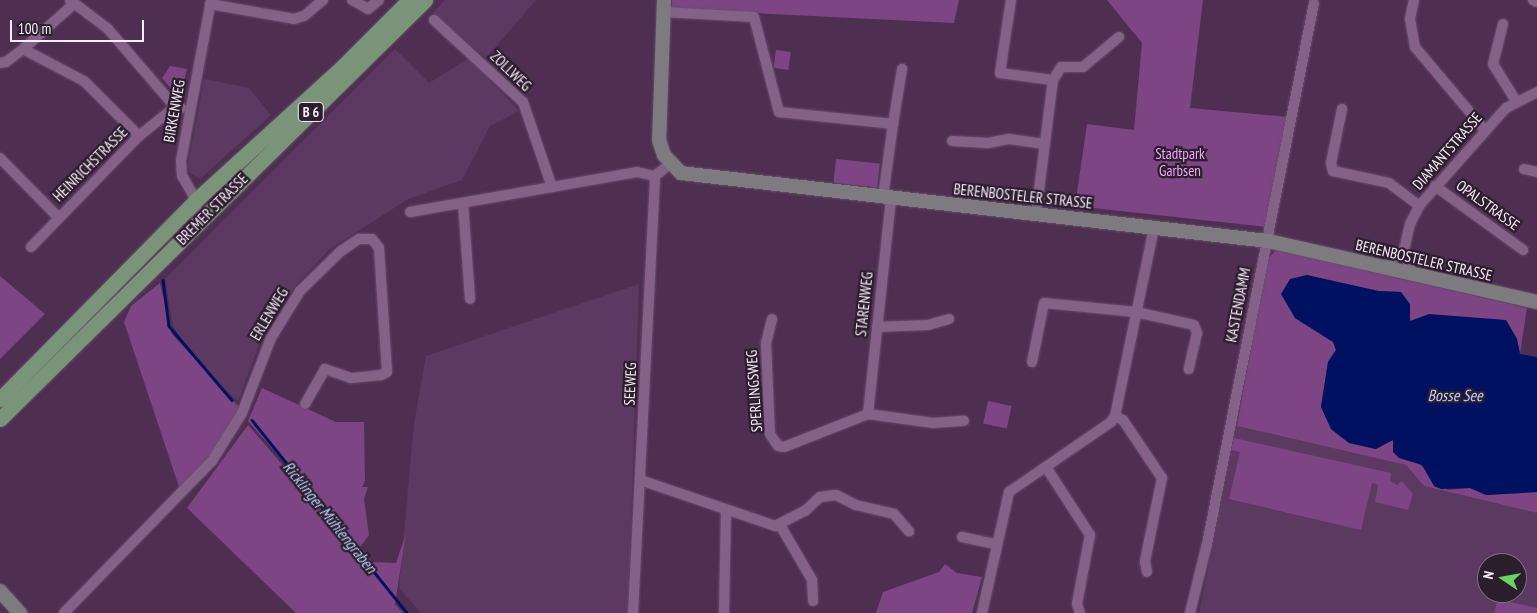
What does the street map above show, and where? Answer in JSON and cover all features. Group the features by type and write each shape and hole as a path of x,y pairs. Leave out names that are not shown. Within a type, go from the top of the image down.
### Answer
{"main road":[{"name":"BREMER STRASSE","path":"0,399 196,200 326,81 408,0"},
{"name":"BREMER STRASSE","path":"0,419 425,0"}],"street":[{"path":"210,2 294,19 304,16 323,0"},
{"path":"352,0 368,9 379,0"},
{"path":"1011,0 1000,73 1053,80"},
{"path":"1414,0 1410,19 1415,47 1485,130"},
{"path":"0,62 6,62 23,49 74,1 115,36 175,107 189,110"},
{"name":"BIRKENWEG","path":"197,225 196,200 180,169 189,110 210,2"},
{"name":"KASTENDAMM","path":"1190,613 1268,241 1314,3"},
{"path":"410,212 637,172 655,176 670,164 662,150 658,126 664,6 754,17 779,112 893,124"},
{"name":"ZOLLWEG","path":"434,20 523,102 552,187"},
{"path":"1503,24 1493,64 1516,101"},
{"path":"1036,214 1053,80 1061,67 1083,67 1119,37"},
{"path":"23,49 84,80 138,136"},
{"name":"STARENWEG","path":"868,414 893,124 902,69"},
{"name":"DIAMANTSTRASSE","path":"1404,250 1410,224 1419,206 1435,186 1485,130 1516,101 1537,92"},
{"name":"HEINRICHSTRASSE","path":"31,247 138,136 175,107"},
{"path":"1342,109 1330,163 1333,171 1390,184 1419,206"},
{"path":"952,141 988,143 1009,139 1044,144"},
{"path":"0,158 58,217"},
{"name":"BERENBOSTELER STRASSE","path":"670,164 687,175 1268,241 1537,302"},
{"path":"1524,169 1537,172"},
{"name":"SEEWEG","path":"633,613 655,176"},
{"name":"OPALSTRASSE","path":"1435,186 1523,250"},
{"path":"463,203 470,299"},
{"path":"982,613 1009,492 1111,422 1115,416 1154,227"},
{"name":"ERLENWEG","path":"64,613 212,461 242,413 271,338 300,291 341,251 359,239 372,239 379,248 387,372 381,376 351,378 325,369 306,404"},
{"path":"1384,268 1404,250 1412,274"},
{"path":"1032,362 1044,303 1136,312 1196,327 1189,369"},
{"name":"SPERLINGSWEG","path":"772,319 766,343 770,434 774,442 784,447 868,414 933,423 964,421"},
{"path":"877,327 928,325 949,319"},
{"path":"1115,416 1123,420 1162,478 1145,561 1147,572"},
{"path":"1046,467 1090,535 1077,604 1080,613"},
{"path":"640,480 768,525 780,525 805,511 820,497 836,494 856,505 894,514 909,531"},
{"path":"724,613 726,510"},
{"path":"780,525 812,580 813,601"},
{"path":"962,538 996,544"},
{"path":"0,591 20,613"}],"shaded area":[{"path":"445,0 536,0 486,58 433,13"},
{"path":"395,49 429,83 469,58 519,111 490,126 462,180 408,199 330,249 298,283 266,326 238,401 201,369 173,326 165,279"},
{"path":"204,79 249,88 271,115 200,179 190,173 188,164"},
{"path":"639,284 628,613 421,613 399,588 414,423 426,356"},
{"path":"1237,426 1406,465 1424,486 1537,513 1537,613 1199,613"}],"green space":[{"path":"672,0 959,0 954,23 672,9"},
{"name":"Stadtpark Garbsen","path":"1107,0 1203,0 1190,108 1288,117 1267,227 1075,206 1087,124 1134,130 1142,43"},
{"path":"776,50 791,52 788,70 773,68"},
{"path":"170,66 187,69 182,89 174,92 162,78"},
{"path":"836,159 880,164 877,187 833,183"},
{"path":"1276,250 1527,308 1520,354 1517,339 1506,320 1410,321 1401,292 1379,291 1295,318 1333,342 1336,350 1328,362 1321,407 1331,429 1349,443 1375,449 1393,440 1448,490 1470,488 1486,495 1537,492 1537,513 1424,486 1406,465 1237,426 1267,260"},
{"path":"0,276 45,314 0,359"},
{"path":"160,283 172,334 240,408 213,451 180,490 124,322 131,306"},
{"path":"262,388 336,422 364,422 365,481 362,487 368,487 364,499 369,535 360,547 372,562 396,563 406,533 395,604 403,613 296,613 187,508 248,425 334,524 338,523 248,421"},
{"path":"988,401 1011,406 1007,428 983,423"},
{"path":"1234,438 1391,473 1390,481 1397,485 1402,481 1413,494 1408,510 1375,502 1378,485 1372,483 1361,530 1229,499 1240,452 1231,450"},
{"path":"945,564 957,573 982,577 972,613 876,613 883,592 939,572"},
{"path":"1497,603 1515,603 1537,608 1537,613 1494,613"}],"water":[{"name":"Bosse See","path":"1307,275 1379,291 1401,292 1410,304 1410,321 1429,314 1506,320 1517,339 1520,354 1537,357 1537,492 1486,495 1470,488 1441,489 1434,486 1422,465 1399,458 1393,452 1393,440 1376,449 1349,443 1331,429 1321,407 1328,362 1336,350 1333,342 1295,318 1281,294 1290,279"}],"waterway":[{"name":"Ricklinger Mühlengraben","path":"163,280 169,326 232,400"},
{"name":"Ricklinger Mühlengraben","path":"252,420 407,613"}]}
